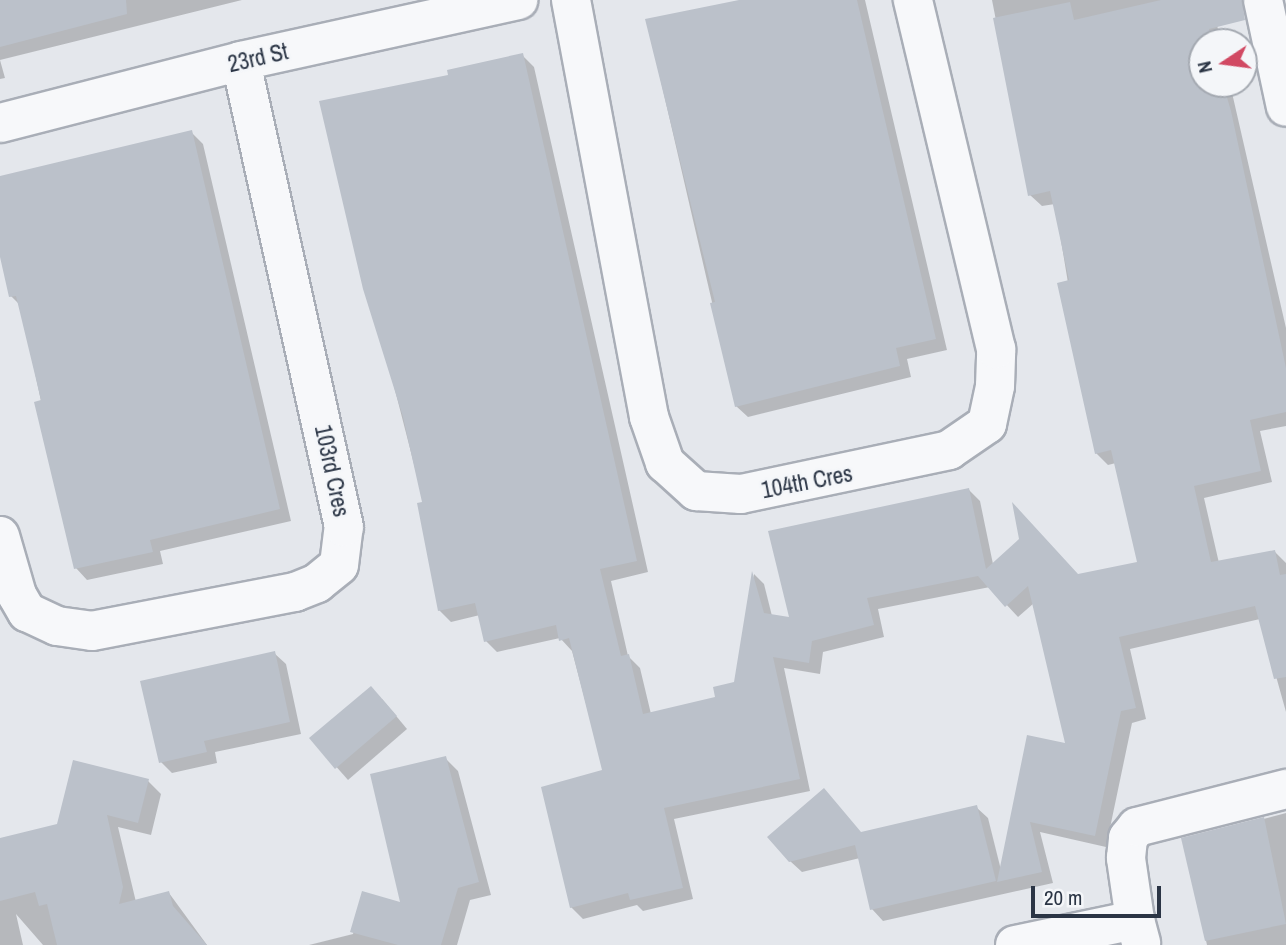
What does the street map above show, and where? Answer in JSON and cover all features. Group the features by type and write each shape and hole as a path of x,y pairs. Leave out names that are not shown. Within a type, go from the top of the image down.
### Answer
{"street":[{"name":"23rd St","path":"0,123 241,61 518,0"},
{"name":"104th Cres","path":"571,0 649,416 665,463 696,491 741,495 949,450 986,424 995,386 996,349 914,0"},
{"path":"1263,0 1286,107"},
{"name":"103rd Cres","path":"0,536 17,595 27,612 57,626 92,631 295,592 317,583 339,565 344,527 241,61"},
{"path":"1015,945 1138,932 1126,858 1128,838 1137,827 1286,789"}],"building":[{"path":"0,0 126,0 127,14 0,47"},
{"path":"739,0 857,0 936,339 896,348 900,366 735,407 710,303 715,302 645,19"},
{"path":"1161,0 1242,0 1245,20 1213,28 1188,28 1188,98 1227,98 1286,368 1286,412 1250,420 1261,471 1194,486 1211,562 1275,550 1280,575 1286,574 1286,677 1274,679 1255,606 1119,637 1136,708 1121,711 1095,836 1030,822 1042,872 997,882 1027,735 1065,743 1028,586 1005,607 978,576 867,598 874,625 812,641 809,663 773,657 800,779 664,808 683,888 630,900 628,893 570,908 541,787 602,770 569,638 559,641 556,625 484,642 475,603 438,611 417,503 422,502 403,417 363,289 319,101 448,75 447,70 523,53 637,561 600,569 621,656 629,654 643,714 715,697 713,687 734,682 752,571 764,613 789,617 768,531 969,488 986,569 1019,539 1012,502 1078,574 1137,562 1111,450 1095,454 1057,283 1069,280 1050,191 1028,196 993,18 1070,2 1074,20"},
{"path":"192,130 280,509 150,540 153,552 74,569 34,402 41,400 16,296 9,297 0,257 0,176"},
{"path":"275,651 290,722 204,741 207,752 159,763 140,681"},
{"path":"371,686 397,716 335,769 309,738"},
{"path":"446,756 479,882 458,888 441,945 398,945 350,932 362,891 400,902 370,774"},
{"path":"73,760 149,779 138,823 107,815 123,887 119,904 169,891 173,906 207,945 57,945 47,904 39,906 35,892 0,901 0,838 57,824"},
{"path":"824,788 861,832 977,805 996,881 870,910 855,845 789,862 767,837"},
{"path":"1264,817 1286,924 1205,941 1181,838"}]}
